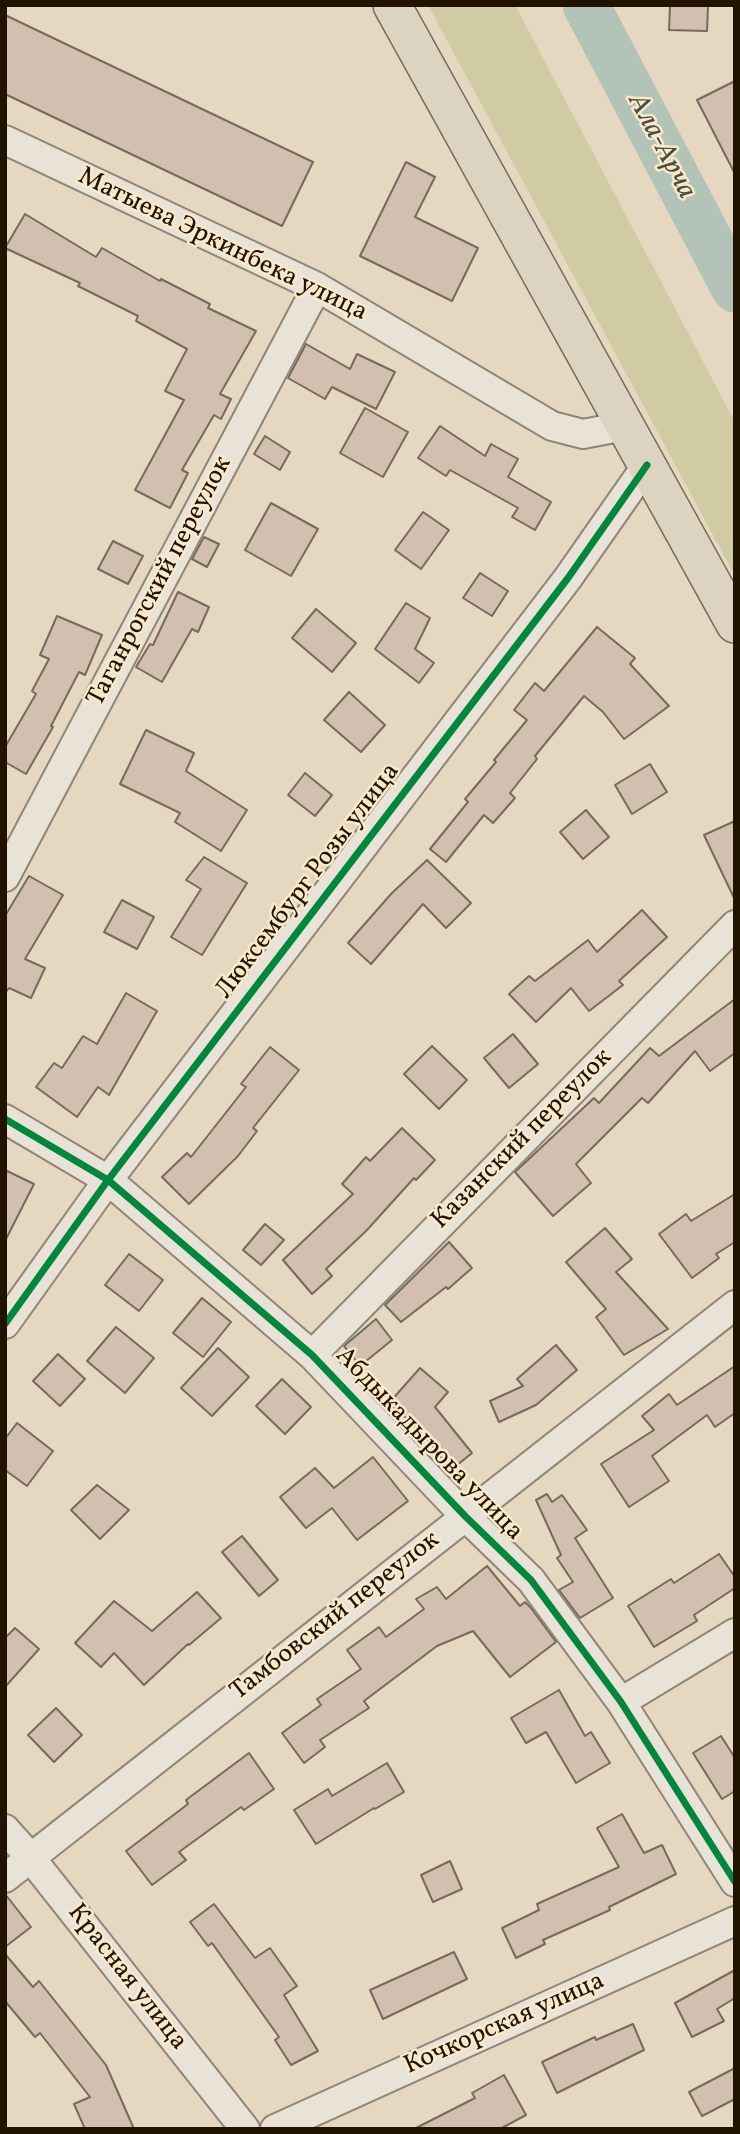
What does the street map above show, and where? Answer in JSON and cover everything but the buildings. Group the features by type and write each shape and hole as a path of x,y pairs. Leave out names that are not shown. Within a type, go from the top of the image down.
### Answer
{"main road":[{"path":"392,5 735,624"}],"street":[{"name":"Матыева Эркинбека улица","path":"5,140 317,287 552,426 583,434 625,426"},
{"name":"Таганрогский переулок","path":"5,877 317,287"},
{"name":"Люксембург Розы улица","path":"5,1324 108,1180 568,578 647,465"},
{"name":"Казанский переулок","path":"312,1355 735,925"},
{"name":"Абдыкадырова улица","path":"5,1119 108,1180 312,1355 465,1516 531,1580 621,1702 735,1882"},
{"name":"Тамбовский переулок","path":"5,1878 735,1305"},
{"path":"621,1702 735,1633"},
{"name":"Красная улица","path":"5,1829 245,2129"},
{"name":"Кочкорская улица","path":"275,2129 735,1921"}],"shaded area":[{"path":"428,5 515,5 735,422 735,576"}],"waterway":[{"name":"Ала-Арча","path":"586,5 735,289"}],"cycle path":[{"path":"5,1324 108,1180 568,578 647,465"},
{"path":"5,1119 108,1180 312,1355 465,1516 531,1580 621,1702 735,1882"}]}
